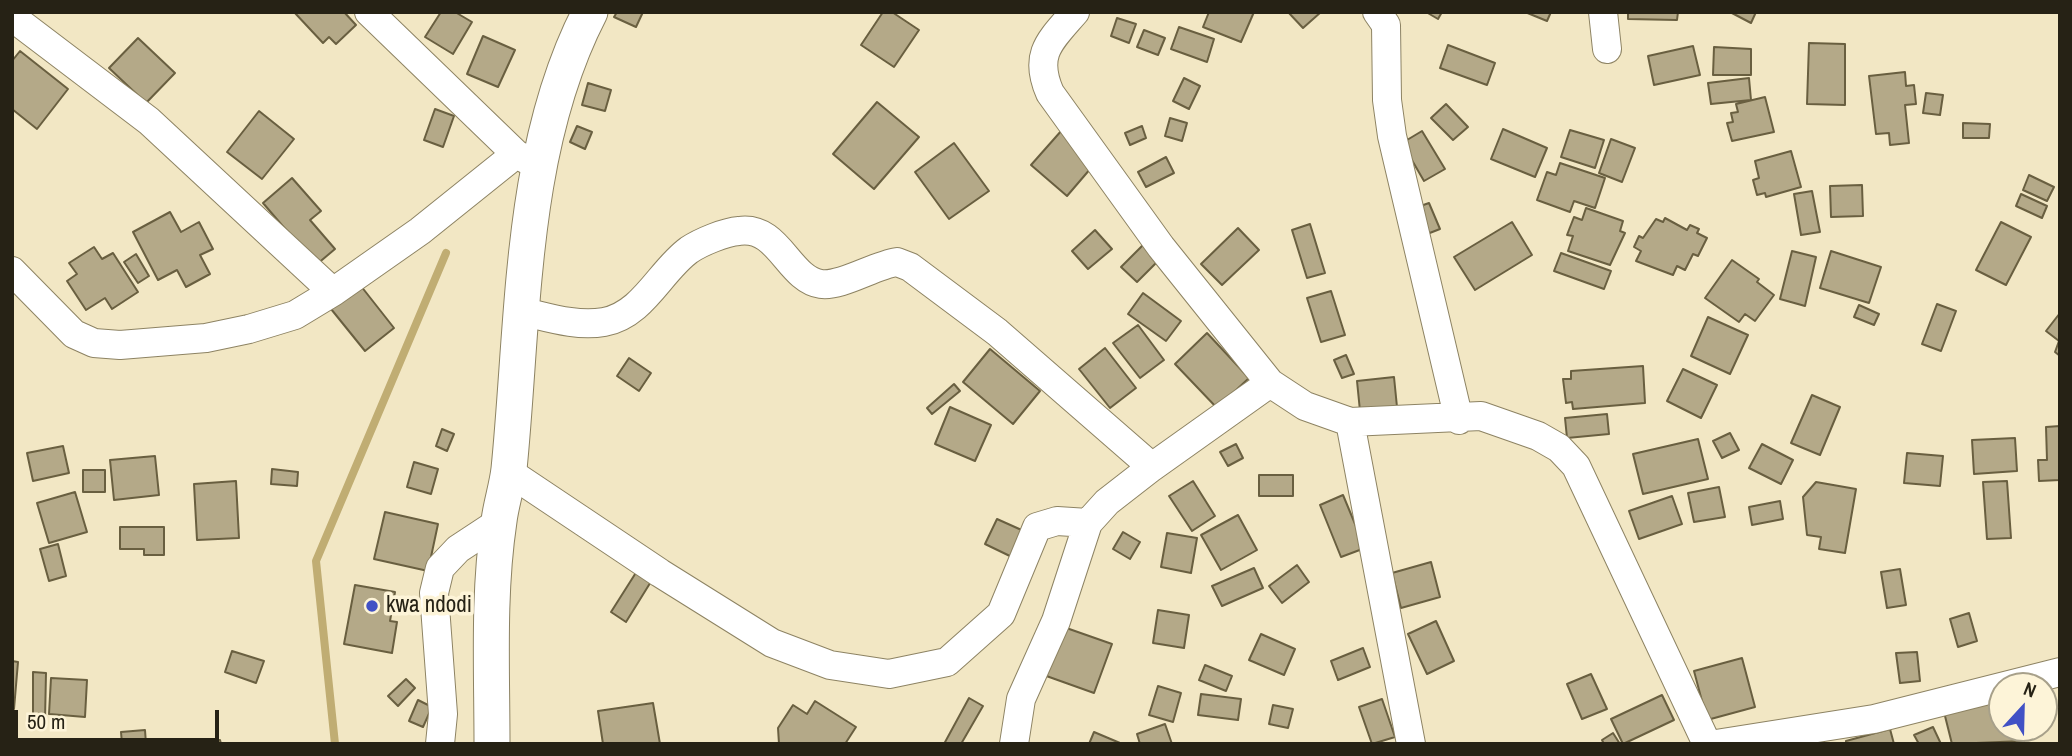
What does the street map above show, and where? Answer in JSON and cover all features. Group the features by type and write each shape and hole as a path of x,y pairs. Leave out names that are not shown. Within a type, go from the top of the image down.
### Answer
{"street":[{"path":"369,12 528,160"},
{"path":"492,744 491,608 499,522 509,472 528,160 590,12"},
{"path":"1075,12 1046,46 1041,64 1050,93 1161,247 1270,383 1305,406 1350,422 1481,416 1538,436 1559,448 1576,466 1707,744"},
{"path":"1377,12 1386,25 1387,100 1392,136 1421,268 1459,419"},
{"path":"1603,12 1607,49"},
{"path":"12,17 149,121 333,292"},
{"path":"12,271 74,334 94,343 120,345 206,338 249,329 295,315 333,292 528,160"},
{"path":"520,311 580,323 607,321 635,306 689,250 737,231 752,230 764,235 808,279 820,284 833,283 897,262 910,267 997,332 1152,467"},
{"path":"1014,744 1021,699 1056,621 1088,523 1107,502 1152,467 1270,383"},
{"path":"1350,422 1411,744"},
{"path":"509,472 660,573 772,643 830,665 889,674 947,662 1001,614 1037,527 1056,521 1088,523"},
{"path":"440,744 443,714 434,593 440,568 458,549 499,522"},
{"path":"1716,744 1874,719 2060,672"}],"building":[{"path":"294,12 344,12 356,25 336,44 329,37 323,43"},
{"path":"441,12 455,12 472,22 453,54 425,37"},
{"path":"617,12 643,12 636,27 614,17"},
{"path":"883,12 892,12 919,30 894,67 861,45"},
{"path":"1209,12 1254,12 1241,42 1203,27"},
{"path":"1288,12 1321,12 1303,28"},
{"path":"1426,12 1442,12 1438,19"},
{"path":"1525,12 1551,12 1547,21"},
{"path":"1628,12 1678,12 1677,20 1628,19"},
{"path":"1730,12 1756,12 1751,23"},
{"path":"1117,18 1136,24 1129,43 1111,36"},
{"path":"1179,27 1214,39 1207,62 1171,49"},
{"path":"1144,30 1165,38 1158,55 1137,47"},
{"path":"483,36 515,50 498,87 467,74"},
{"path":"138,38 175,73 146,103 109,68"},
{"path":"1809,43 1845,44 1845,105 1807,104"},
{"path":"1448,45 1495,63 1487,85 1440,68"},
{"path":"1693,46 1700,75 1654,85 1648,56"},
{"path":"1714,47 1751,49 1751,75 1713,75"},
{"path":"20,51 68,89 37,129 12,109 12,61"},
{"path":"1905,72 1906,86 1914,85 1916,104 1905,105 1909,143 1890,145 1889,133 1876,134 1869,76"},
{"path":"1184,78 1200,86 1189,109 1173,101"},
{"path":"1749,78 1751,100 1711,104 1708,83"},
{"path":"588,83 611,90 605,111 582,105"},
{"path":"1926,93 1943,95 1940,115 1923,113"},
{"path":"1765,97 1774,132 1732,141 1727,123 1733,122 1731,113 1738,112 1736,104"},
{"path":"877,102 919,137 874,189 833,154"},
{"path":"1446,104 1468,127 1453,140 1431,118"},
{"path":"435,109 454,116 443,147 424,140"},
{"path":"259,111 294,139 262,179 227,152"},
{"path":"1170,118 1187,123 1182,141 1165,136"},
{"path":"1963,123 1990,124 1989,138 1963,138"},
{"path":"577,126 592,132 585,149 570,142"},
{"path":"1142,126 1146,138 1130,145 1125,133"},
{"path":"1503,129 1547,148 1535,177 1491,159"},
{"path":"1062,130 1097,161 1067,196 1031,165"},
{"path":"1570,130 1604,140 1595,168 1561,157"},
{"path":"1422,131 1445,169 1424,181 1402,143"},
{"path":"1611,139 1635,148 1622,182 1599,173"},
{"path":"954,143 989,191 949,219 915,172"},
{"path":"1791,151 1801,187 1766,197 1765,193 1757,195 1753,180 1759,178 1755,161"},
{"path":"1166,157 1174,173 1146,187 1138,172"},
{"path":"1560,163 1605,178 1595,208 1574,201 1570,212 1537,200 1547,172 1556,175"},
{"path":"2029,175 2054,187 2047,201 2023,190"},
{"path":"292,178 321,211 310,220 335,249 316,265 263,203"},
{"path":"1862,185 1863,216 1831,217 1830,186"},
{"path":"1812,191 1820,232 1801,235 1794,194"},
{"path":"2021,194 2047,206 2042,218 2016,206"},
{"path":"1429,203 1440,229 1422,236 1412,209"},
{"path":"1586,208 1623,221 1620,231 1625,233 1610,265 1568,251 1573,236 1567,235 1574,217 1582,220"},
{"path":"170,212 181,232 199,222 213,249 200,255 210,274 186,287 177,270 158,280 133,232"},
{"path":"1665,218 1687,230 1690,225 1699,229 1697,233 1707,238 1698,256 1693,254 1685,270 1677,266 1673,275 1636,261 1641,251 1634,247 1639,236 1643,238 1656,219 1663,222"},
{"path":"1512,222 1532,255 1475,290 1454,257"},
{"path":"2001,222 2031,237 2006,285 1976,270"},
{"path":"1310,224 1325,273 1307,278 1292,230"},
{"path":"1238,228 1259,250 1222,285 1201,264"},
{"path":"1095,230 1112,249 1088,269 1072,251"},
{"path":"1143,245 1158,261 1137,282 1121,267"},
{"path":"94,247 102,259 113,253 138,292 112,309 105,298 86,310 67,281 77,274 69,263"},
{"path":"1792,251 1816,257 1805,306 1780,299"},
{"path":"1831,251 1881,267 1869,303 1820,288"},
{"path":"1561,253 1611,271 1604,289 1554,271"},
{"path":"136,254 149,276 138,283 124,262"},
{"path":"1732,260 1759,279 1757,282 1774,295 1755,321 1745,314 1739,322 1705,298"},
{"path":"357,281 394,328 365,351 327,304"},
{"path":"1331,291 1345,335 1321,342 1307,298"},
{"path":"1143,293 1181,321 1166,341 1128,314"},
{"path":"1937,304 1956,311 1941,351 1922,344"},
{"path":"1859,305 1879,314 1874,325 1854,317"},
{"path":"2060,313 2060,356 2055,352 2059,341 2046,331"},
{"path":"1708,317 1748,335 1730,374 1691,356"},
{"path":"1138,325 1164,360 1140,378 1113,343"},
{"path":"1207,333 1249,378 1217,408 1175,364"},
{"path":"1105,348 1136,388 1110,408 1079,369"},
{"path":"990,349 1040,391 1013,424 963,382"},
{"path":"1346,355 1354,374 1342,378 1334,360"},
{"path":"629,358 651,373 639,391 617,376"},
{"path":"1643,366 1645,403 1573,409 1572,402 1566,403 1563,379 1571,379 1571,371"},
{"path":"1683,369 1717,385 1701,418 1667,401"},
{"path":"1394,377 1397,407 1360,411 1357,381"},
{"path":"954,384 960,391 932,414 927,408"},
{"path":"1812,395 1840,407 1820,455 1791,443"},
{"path":"950,407 991,425 975,461 935,444"},
{"path":"1607,414 1609,434 1567,438 1565,418"},
{"path":"2060,426 2060,480 2039,481 2038,460 2047,460 2046,427"},
{"path":"442,429 454,434 447,451 436,446"},
{"path":"1730,433 1739,450 1722,458 1713,441"},
{"path":"2015,438 2017,471 1974,474 1972,440"},
{"path":"1698,439 1708,479 1643,494 1633,454"},
{"path":"1236,444 1243,458 1228,466 1220,452"},
{"path":"1762,444 1793,460 1781,484 1749,468"},
{"path":"63,446 69,473 33,481 27,453"},
{"path":"1907,453 1943,456 1940,486 1904,483"},
{"path":"155,456 159,495 114,500 110,460"},
{"path":"414,462 438,469 431,494 407,487"},
{"path":"272,469 298,472 297,486 271,484"},
{"path":"83,470 105,470 105,492 83,492"},
{"path":"1259,475 1293,475 1293,496 1259,496"},
{"path":"236,481 239,538 197,540 194,484"},
{"path":"1193,481 1215,516 1192,531 1169,496"},
{"path":"2007,481 2011,538 1987,539 1983,482"},
{"path":"1816,482 1856,489 1845,553 1819,549 1821,537 1807,535 1803,497"},
{"path":"1719,487 1725,517 1694,522 1688,493"},
{"path":"75,492 87,532 49,543 37,503"},
{"path":"1343,495 1365,548 1341,557 1320,505"},
{"path":"1672,496 1682,524 1639,539 1629,511"},
{"path":"1780,501 1783,519 1752,525 1749,507"},
{"path":"385,512 438,524 428,571 374,559"},
{"path":"1238,515 1257,550 1221,570 1201,535"},
{"path":"997,519 1026,532 1014,558 985,544"},
{"path":"120,527 164,527 164,555 144,555 144,549 120,549"},
{"path":"1123,532 1140,542 1130,559 1113,549"},
{"path":"1167,533 1197,538 1191,573 1161,567"},
{"path":"58,544 66,576 49,581 40,549"},
{"path":"1431,562 1440,597 1401,608 1392,573"},
{"path":"1297,565 1309,582 1282,603 1269,586"},
{"path":"1254,568 1263,588 1222,606 1212,586"},
{"path":"1900,569 1906,605 1887,608 1881,572"},
{"path":"637,571 652,580 626,622 611,612"},
{"name":"kwa ndodi","path":"355,585 395,592 390,621 397,622 392,653 344,644"},
{"path":"1158,610 1189,615 1184,648 1153,643"},
{"path":"1969,613 1977,641 1958,647 1950,619"},
{"path":"1436,621 1454,661 1427,674 1408,634"},
{"path":"1055,624 1112,644 1094,693 1038,673"},
{"path":"1261,634 1295,649 1284,675 1249,660"},
{"path":"1363,648 1370,667 1338,680 1331,661"},
{"path":"232,651 264,661 256,683 225,672"},
{"path":"1917,652 1920,681 1900,683 1896,653"},
{"path":"1742,658 1755,707 1707,720 1694,671"},
{"path":"12,661 18,662 14,709 12,708"},
{"path":"1205,665 1232,676 1226,691 1199,680"},
{"path":"33,672 46,673 45,720 33,720"},
{"path":"1591,674 1607,709 1582,719 1567,684"},
{"path":"51,678 87,680 85,717 49,714"},
{"path":"406,679 415,688 398,706 388,696"},
{"path":"1158,686 1181,693 1173,722 1149,715"},
{"path":"1988,692 1988,742 2000,742 1952,744 1942,704"},
{"path":"1201,694 1241,699 1238,720 1198,715"},
{"path":"1662,695 1674,720 1623,744 1611,719"},
{"path":"969,698 983,706 961,744 944,744"},
{"path":"1382,699 1395,737 1372,744 1359,707"},
{"path":"418,700 432,707 423,727 409,721"},
{"path":"815,701 856,727 845,744 779,744 778,728 793,705 807,714"},
{"path":"653,703 660,744 603,744 598,711"},
{"path":"1273,705 1293,709 1288,728 1269,724"},
{"path":"1165,724 1172,744 1140,744 1137,734"},
{"path":"1933,727 1941,744 1919,744 1914,735"},
{"path":"1890,729 1894,744 1846,744 1846,741"},
{"path":"145,730 146,744 122,744 121,732"},
{"path":"1094,732 1120,743 1120,744 1089,744"},
{"path":"1613,733 1620,744 1604,744 1602,740"},
{"path":"220,740 221,744 179,744"}],"waterway":[{"path":"335,744 316,561 446,253"}],"place":[{"name":"kwa ndodi","path":"372,606"}]}
